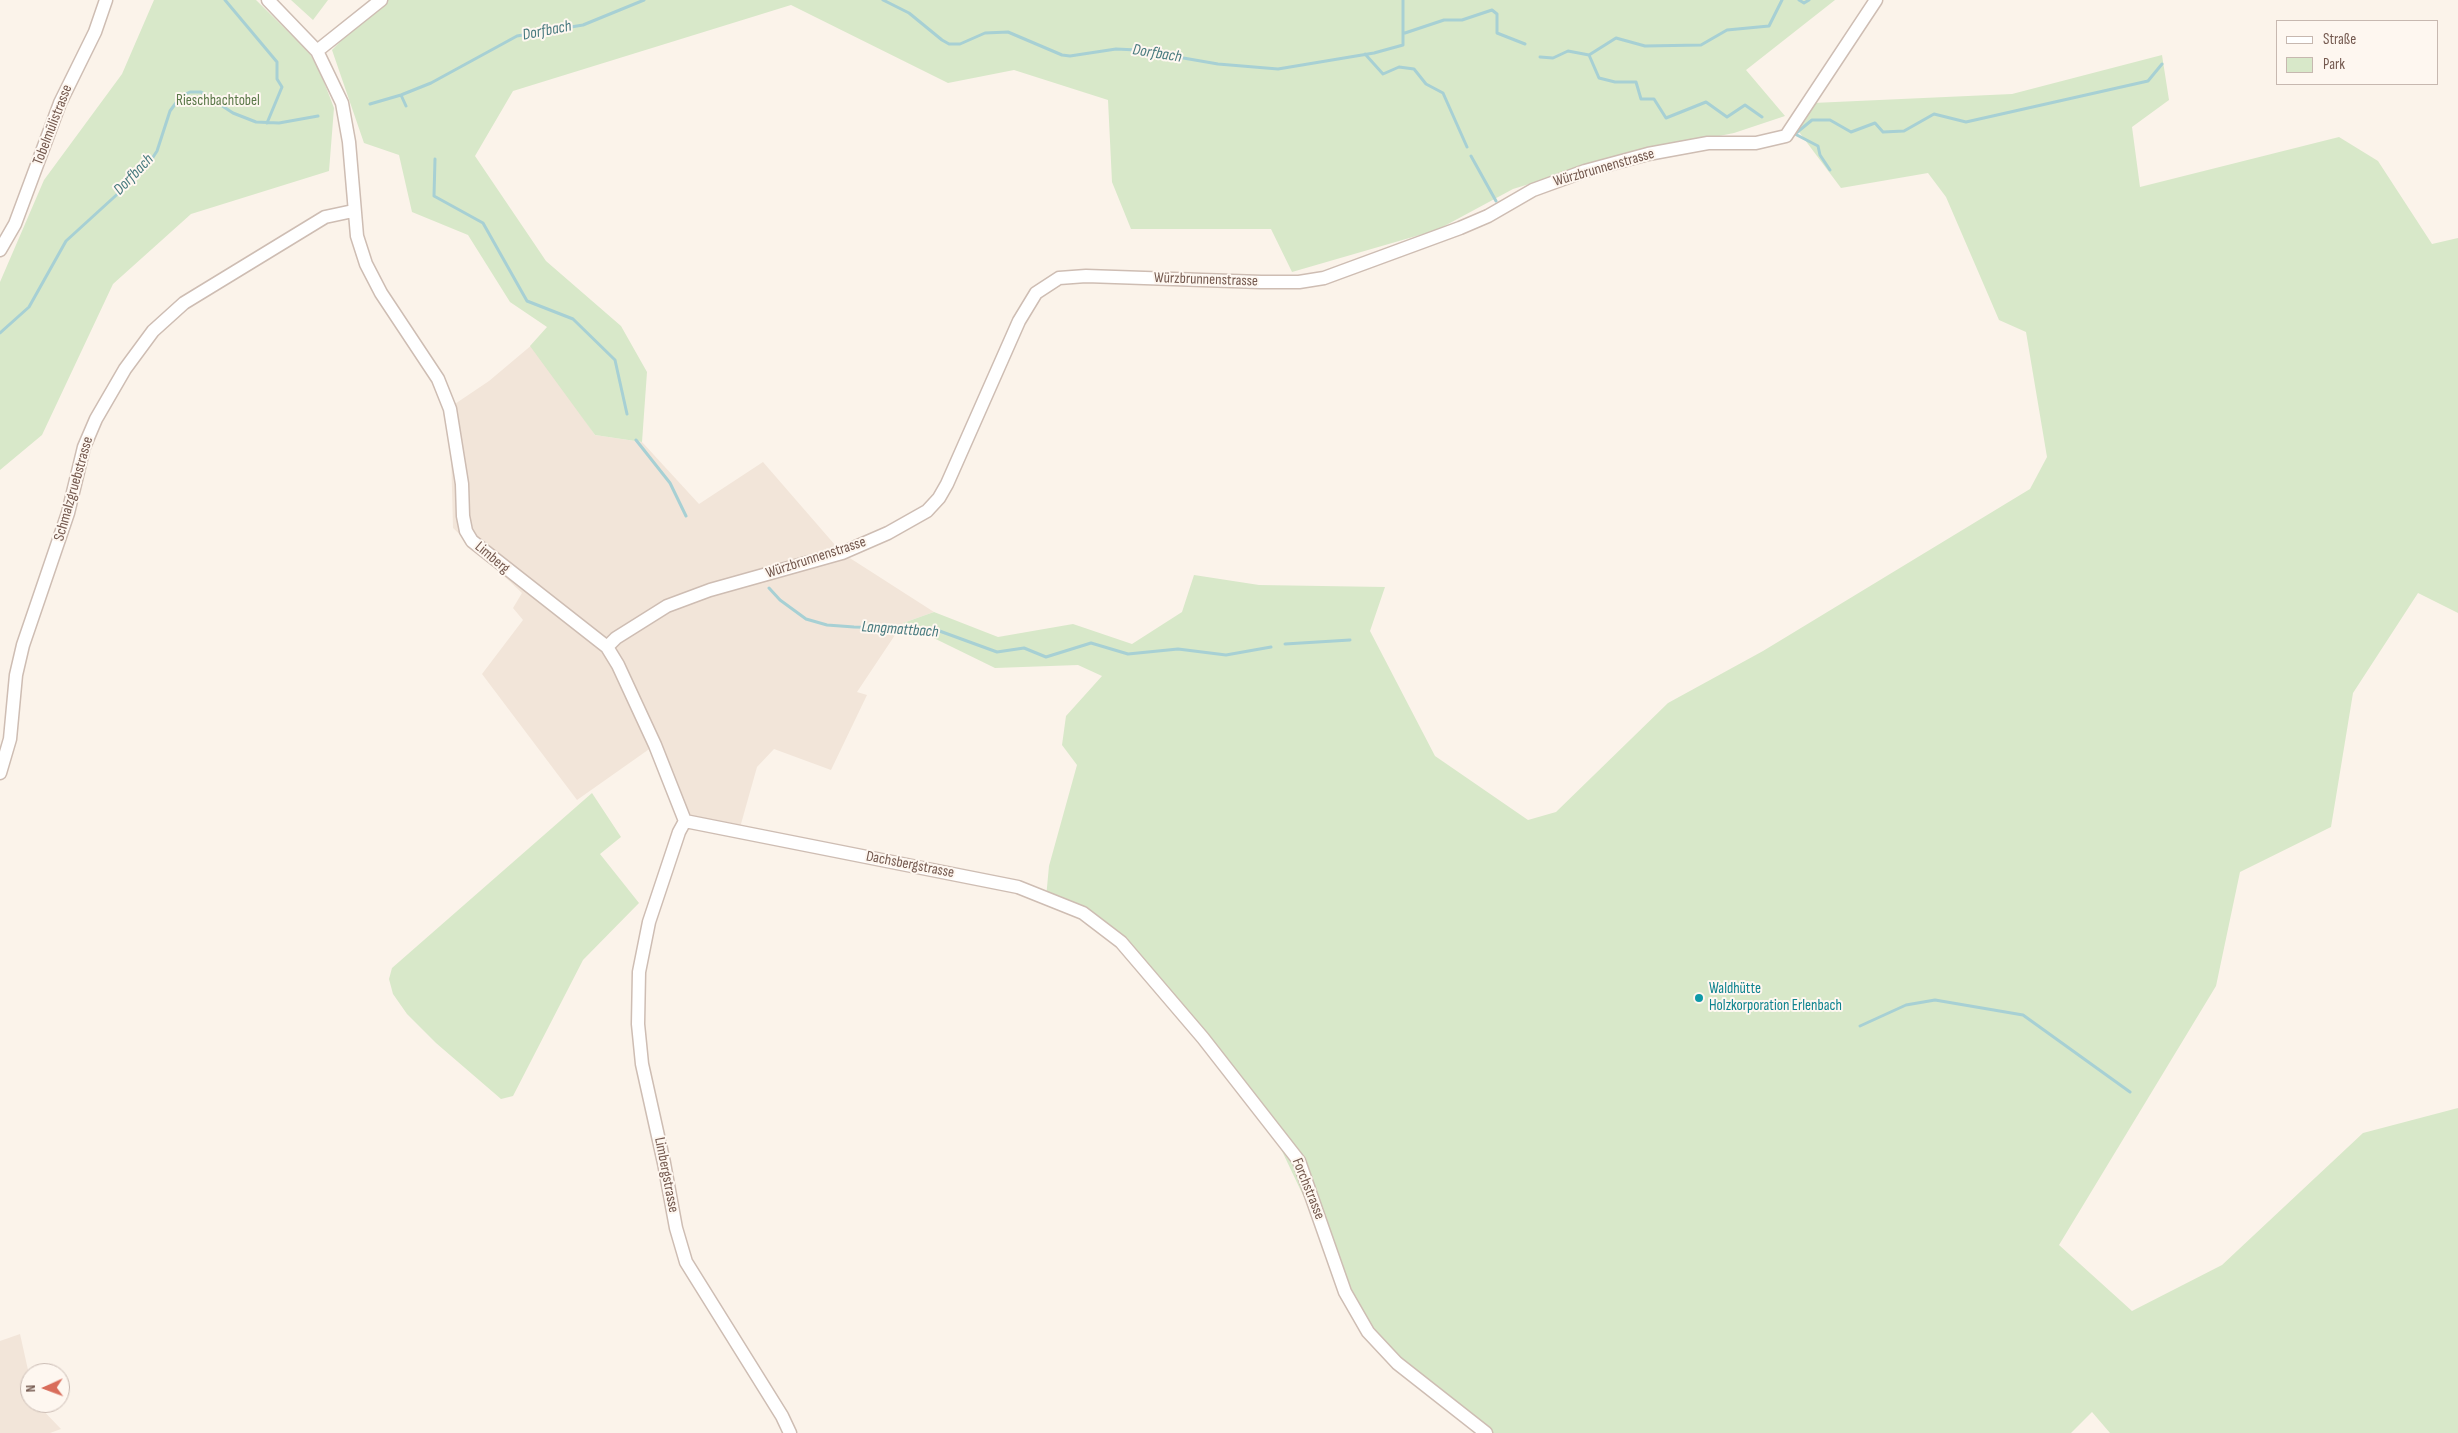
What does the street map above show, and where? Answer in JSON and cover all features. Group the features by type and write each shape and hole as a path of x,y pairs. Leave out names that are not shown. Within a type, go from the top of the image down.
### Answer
{"street":[{"name":"Tobelmülistrasse","path":"0,250 15,224 60,103 96,32 106,0"},
{"path":"268,0 317,51 381,0"},
{"name":"Würzbrunnenstrasse","path":"607,647 616,638 667,606 710,590 842,553 888,534 927,510 939,498 946,484 1019,321 1036,293 1059,278 1086,276 1299,282 1324,278 1460,228 1488,216 1533,190 1585,171 1648,154 1708,143 1756,143 1786,136 1876,0"},
{"name":"Limberg","path":"317,51 342,103 350,155 353,211 357,236 366,264 381,293 438,379 450,409 462,484 463,516 466,531 472,542 607,647 618,665 655,745 685,821"},
{"name":"Schmalzgruebstrasse","path":"0,773 10,739 16,675 23,645 68,513 84,447 96,419 125,369 154,331 184,303 325,217 353,211"},
{"name":"Limbergstrasse","path":"685,821 679,832 649,922 639,972 638,1024 642,1064 676,1228 686,1262 782,1416 790,1433"},
{"name":"Dachsbergstrasse","path":"685,821 1018,887 1083,913 1121,942"},
{"name":"Forchstrasse","path":"1121,942 1203,1038 1299,1161 1345,1292 1368,1332 1396,1363 1486,1433"}],"shaded area":[{"path":"533,344 595,435 642,442 699,504 763,462 842,553 934,612 903,623 857,692 867,695 831,770 774,749 757,767 739,831 685,821 655,745 577,800 482,674 523,620 513,608 522,593 453,528 451,451 443,412 489,381"},
{"path":"20,1334 26,1363 20,1363 20,1413 46,1413 61,1429 50,1433 0,1433 0,1341"}],"green space":[{"name":"Rieschbachtobel","path":"154,0 256,0 309,52 321,74 334,108 329,171 191,214 113,284 42,435 0,470 0,282 44,180 122,74"},
{"path":"291,0 328,0 313,20"},
{"path":"381,0 1835,0 1746,70 1785,116 1734,133 1620,156 1513,189 1437,230 1292,272 1271,229 1131,229 1112,182 1108,100 1014,70 948,83 791,5 513,91 475,156 546,261 621,326 647,372 642,442 595,435 530,346 547,327 510,302 468,235 412,212 399,155 364,143 332,50"},
{"path":"2162,55 2169,100 2132,127 2140,187 2339,137 2378,161 2432,244 2458,238 2458,613 2418,593 2353,693 2331,827 2240,872 2216,986 2059,1245 2132,1311 2222,1265 2363,1133 2458,1108 2458,1433 2110,1433 2092,1412 2071,1433 1486,1433 1368,1332 1272,1130 1121,942 1046,898 1049,866 1077,765 1062,745 1066,716 1102,676 1078,665 995,668 903,623 934,612 998,637 1073,624 1132,644 1182,612 1194,575 1259,585 1385,587 1370,631 1435,756 1528,820 1556,812 1668,703 1763,651 2030,489 2047,457 2026,332 1999,320 1946,197 1928,173 1841,188 1796,128 1813,103 2012,94"},
{"path":"592,793 621,837 600,854 639,903 583,960 513,1096 501,1099 436,1043 407,1014 393,994 389,979 392,968"}],"waterway":[{"path":"225,0 277,62 277,79 282,87 267,123"},
{"name":"Dorfbach","path":"370,104 401,95 431,83 517,36 583,25 644,0"},
{"name":"Dorfbach","path":"883,0 909,13 949,44 960,44 985,33 1008,32 1062,55 1070,56 1116,49 1137,50 1218,64 1278,69 1374,53 1403,45 1403,0"},
{"path":"1540,57 1553,58 1568,51 1589,55 1616,38 1645,46 1701,45 1727,30 1769,26 1782,0"},
{"path":"1799,0 1804,3 1809,0"},
{"path":"1405,33 1444,20 1462,20 1492,10 1497,14 1497,33 1525,44"},
{"path":"1365,54 1383,74 1399,67 1414,69 1426,84 1443,93 1467,147"},
{"path":"1589,55 1599,78 1615,82 1636,82 1641,99 1654,99 1666,118 1706,102 1727,117 1745,105 1762,117"},
{"path":"1830,170 1820,155 1818,146 1795,134 1812,120 1830,120 1851,132 1875,123 1883,132 1904,131 1934,114 1966,122 2148,81 2162,64"},
{"name":"Dorfbach","path":"0,333 29,307 66,241 146,168 157,151 170,111 181,96 190,92 201,92 233,113 256,122 279,123 318,116"},
{"name":"Langmattbach","path":"401,95 406,106"},
{"path":"1471,156 1496,201"},
{"name":"Langmattbach","path":"435,159 434,196 483,223 527,301 573,319 615,360 627,414"},
{"name":"Langmattbach","path":"636,440 670,483 686,516"},
{"name":"Langmattbach","path":"769,588 780,600 806,619 827,625 934,629 997,652 1024,648 1046,657 1091,643 1128,654 1178,649 1226,655 1271,647"},
{"name":"Langmattbach","path":"1285,644 1350,640"},
{"path":"1860,1026 1906,1005 1935,1000 2023,1015 2130,1092"}],"place":[{"name":"Waldhütte Holzkorporation Erlenbach","path":"1699,998"}]}
